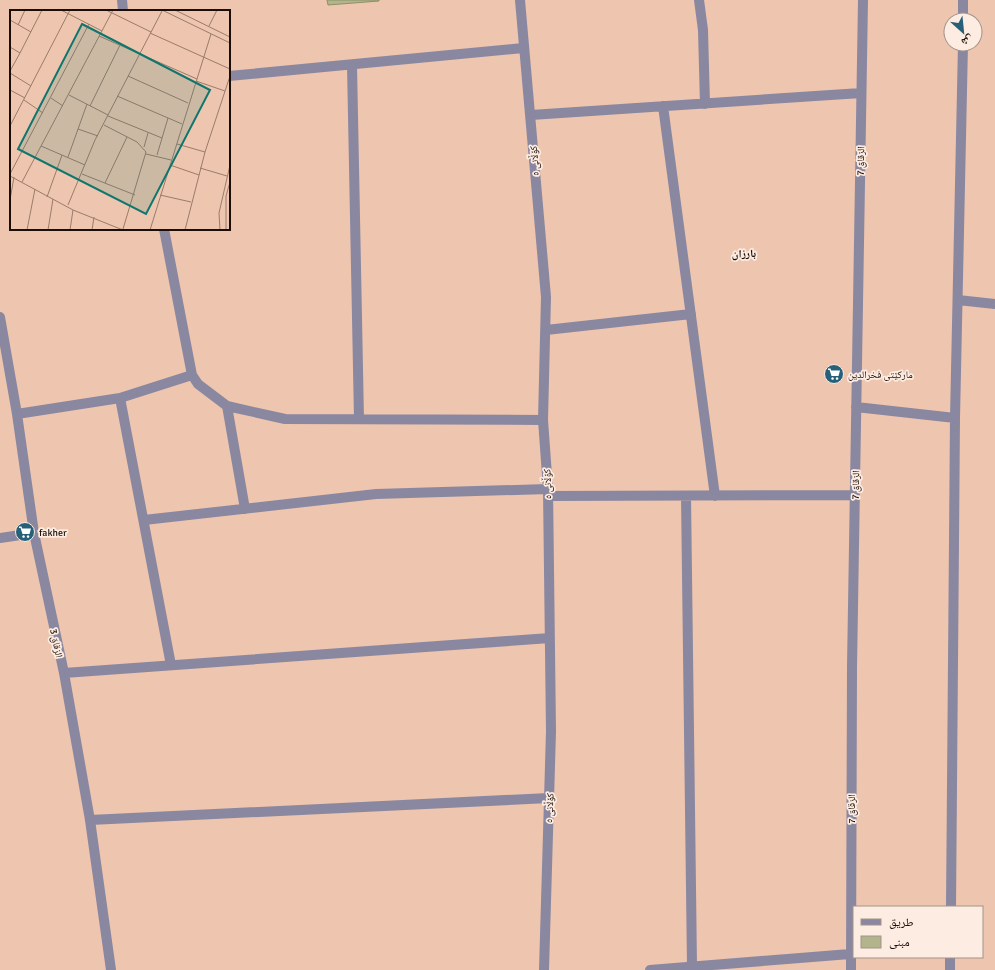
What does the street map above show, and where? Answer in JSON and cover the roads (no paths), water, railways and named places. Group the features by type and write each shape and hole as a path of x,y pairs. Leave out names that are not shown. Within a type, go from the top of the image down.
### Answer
{"street":[{"path":"122,0 123,10"},
{"name":"کۆڵانی ٥","path":"520,0 546,297 542,420 548,493 551,731 544,970"},
{"path":"699,0 703,30 705,104"},
{"name":"الزقاق 7","path":"851,970 854,495 863,0"},
{"path":"963,0 963,12"},
{"path":"230,76 523,48"},
{"path":"951,906 955,418 963,52"},
{"path":"352,65 359,419"},
{"path":"531,115 861,93"},
{"path":"663,106 715,496"},
{"path":"164,230 192,375 198,384 227,406 285,419 542,420"},
{"path":"958,300 995,304"},
{"path":"546,330 691,314"},
{"name":"الزقاق 3","path":"0,317 5,378 17,414 34,533 64,673 90,820 111,970"},
{"path":"17,414 120,398 192,375"},
{"path":"120,398 171,665"},
{"path":"227,406 245,509"},
{"path":"856,407 955,418"},
{"path":"144,520 376,494 548,493 686,496 854,495"},
{"path":"686,496 692,966"},
{"path":"0,538 34,533"},
{"path":"64,673 550,638"},
{"path":"90,820 549,798"},
{"path":"650,970 850,954"},
{"path":"950,958 950,970"}],"place":[{"name":"مارکێتی فخرالدین","path":"834,374"},
{"name":"fakher","path":"25,532"}],"district":[{"name":"بارزان","path":"744,253"}]}
